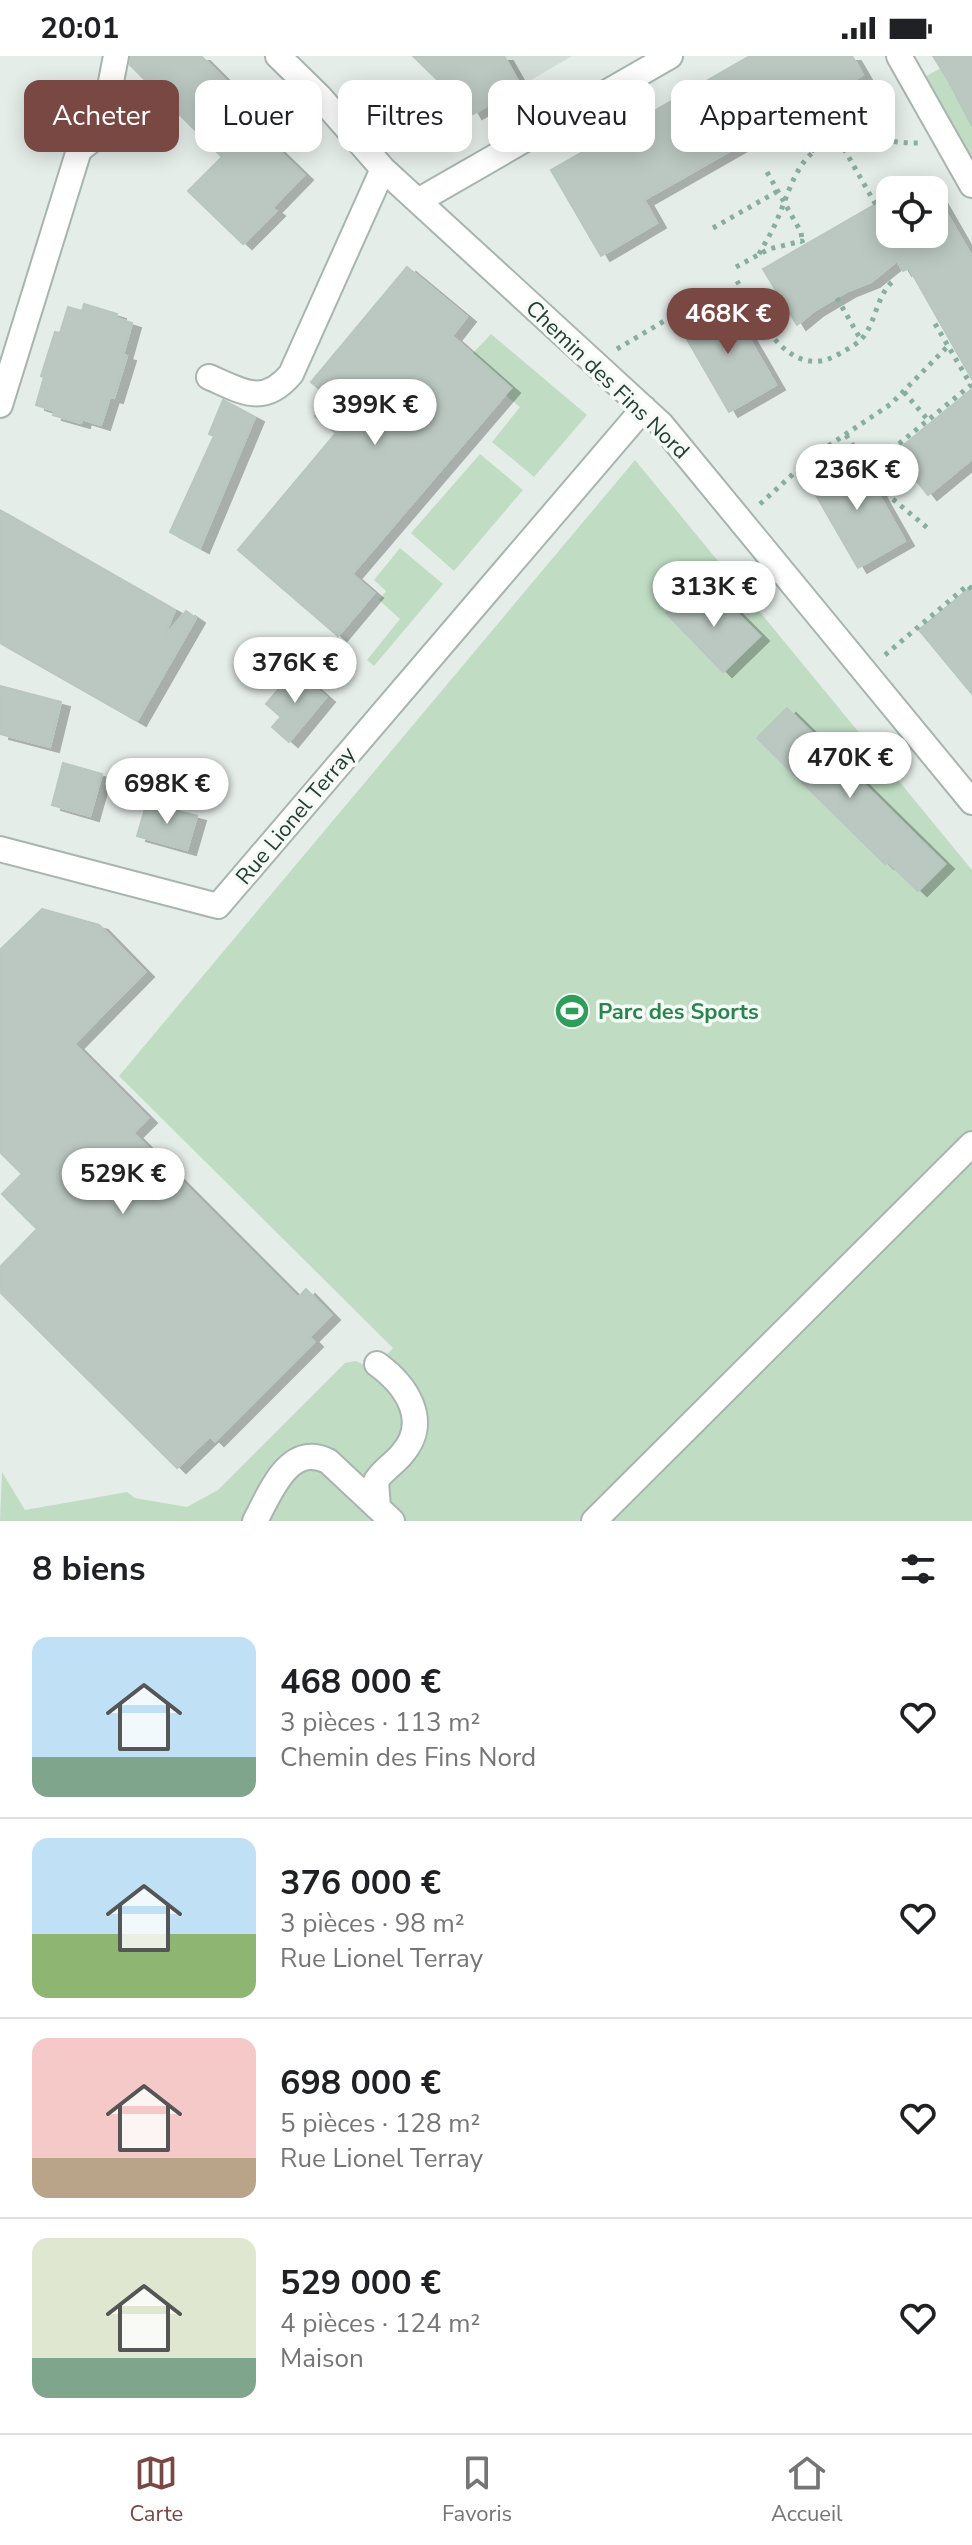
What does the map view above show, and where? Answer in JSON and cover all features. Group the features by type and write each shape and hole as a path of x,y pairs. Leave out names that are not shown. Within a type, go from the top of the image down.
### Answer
{"street":[{"path":"0,405 79,150 101,133 116,56"},
{"name":"Chemin des Fins Nord","path":"278,56 319,96 383,169 599,366 678,443 972,802"},
{"path":"418,201 670,56"},
{"path":"899,56 972,185"},
{"path":"209,377 249,394 260,394 282,384 291,374 383,169"},
{"name":"Rue Lionel Terray","path":"0,849 218,906 644,408"},
{"path":"594,1521 972,1144"},
{"path":"377,1364 402,1387 414,1410 415,1422 410,1444 376,1481 385,1514"},
{"path":"255,1521 289,1464 308,1456 328,1461 385,1514"}],"path":[{"path":"895,141 923,143 942,133"},
{"path":"759,254 798,168 816,152"},
{"path":"846,152 876,205"},
{"path":"736,267 780,245 803,244 801,232 767,172"},
{"path":"713,228 778,191"},
{"path":"737,281 766,330 786,351 824,361 861,340 892,282"},
{"path":"599,366 612,352 711,296 719,305"},
{"path":"837,298 861,340"},
{"path":"868,469 971,385 934,322"},
{"path":"741,521 805,462 904,392 948,346"},
{"path":"904,392 928,420"},
{"path":"846,435 883,491 930,530"},
{"path":"865,672 968,585 972,590"}],"shaded area":[{"path":"413,56 572,56 531,80 488,80 488,105 473,114 472,80 443,80"}],"green space":[{"path":"941,68 972,123 972,172 921,79"},
{"path":"491,334 587,415 534,477 492,442 520,407 505,395 511,388 472,354"},
{"path":"480,454 523,490 454,571 411,533"},
{"name":"Parc des Sports","path":"635,460 972,870 972,1521 0,1521 2,1472 25,1510 127,1492 135,1498 187,1507 218,1490 345,1363 356,1361 373,1369 393,1348 119,1076"},
{"path":"400,548 443,584 374,666 367,660 400,619 379,600 386,591 374,580"}],"building":[{"path":"131,56 201,56 225,80 195,80 195,130 179,114 179,80 145,80 130,65"},
{"path":"413,56 504,56 518,80 488,80 488,105 473,114 472,80 438,80"},
{"path":"750,56 852,56 863,75 854,80 708,80"},
{"path":"933,56 972,56 972,126 948,80"},
{"path":"671,101 671,152 728,152 644,200 657,223 601,256 551,170 582,152 655,152 655,110"},
{"path":"217,152 280,152 304,175 272,208 276,211 243,244 188,191 222,157"},
{"path":"876,204 876,248 948,248 948,215 972,257 972,379 909,268 903,271 897,261 871,282 848,291 797,325 763,269"},
{"path":"407,267 467,317 452,336 511,388 352,574 374,593 338,636 238,550 336,433 315,416 329,397 311,382"},
{"path":"727,300 776,385 729,412 680,327"},
{"path":"84,304 117,314 116,318 132,323 123,355 127,356 114,398 110,397 101,425 53,415 55,411 36,405 44,377 41,376 55,332 60,333 68,307 82,311"},
{"path":"972,389 972,459 928,495 894,453"},
{"path":"223,400 255,417 200,548 170,532 214,436 209,434"},
{"path":"857,456 905,541 858,568 809,483"},
{"path":"0,510 175,610 163,639 186,611 196,618 137,721 0,643"},
{"path":"972,586 972,694 919,630"},
{"path":"690,590 713,613 725,601 760,636 723,672 666,613"},
{"path":"295,670 326,697 289,742 272,727 281,717 266,704"},
{"path":"0,686 61,702 50,747 0,734"},
{"path":"787,708 945,864 918,891 888,862 885,864 757,738"},
{"path":"63,763 102,774 90,816 52,805"},
{"path":"147,802 197,816 187,850 137,836"},
{"path":"42,909 99,925 145,972 74,1044 148,1118 133,1133 298,1298 306,1289 331,1315 309,1337 314,1342 215,1441 210,1436 177,1468 0,1292 0,1267 37,1229 2,1194 22,1174 0,1152 0,950"}],"place":[{"name":"Parc des Sports","path":"572,1011"}]}
